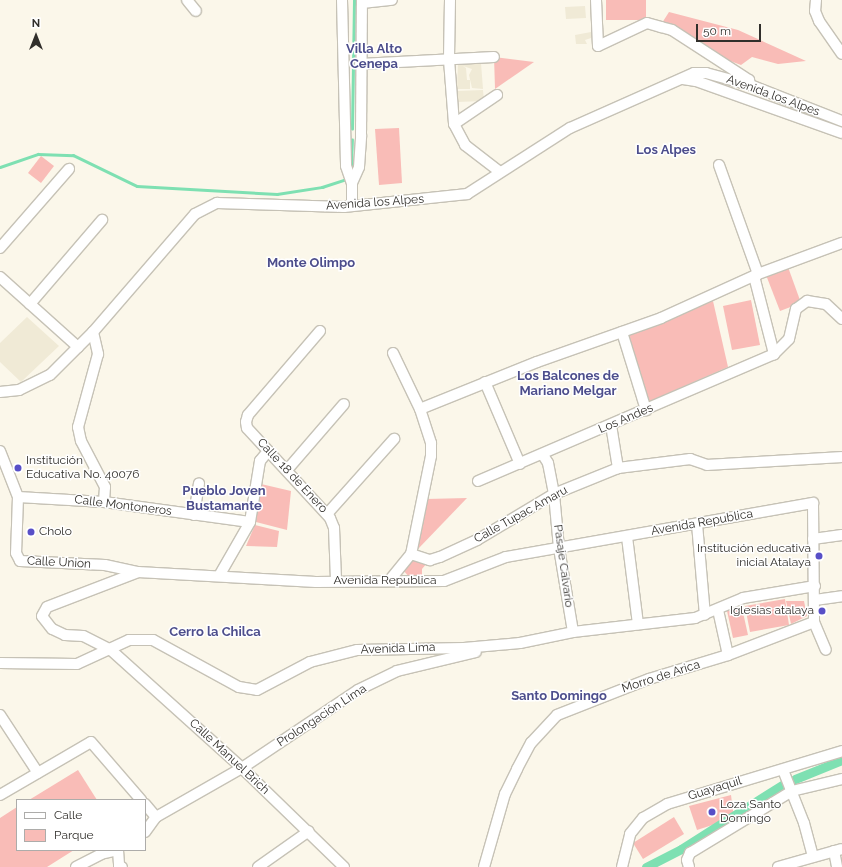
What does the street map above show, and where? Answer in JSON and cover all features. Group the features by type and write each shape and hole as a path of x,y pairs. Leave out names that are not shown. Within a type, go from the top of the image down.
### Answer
{"street":[{"path":"187,0 196,12"},
{"path":"342,0 349,177 352,206"},
{"path":"349,177 359,167 362,1 392,0"},
{"path":"450,0 449,60 454,124 465,145 500,172"},
{"path":"596,0 598,46 647,24 661,27 672,30 750,80 750,85"},
{"path":"816,0 815,11 819,21 842,54"},
{"path":"360,64 494,58"},
{"name":"Avenida los Alpes","path":"0,392 19,390 50,375 93,332 190,220 206,208 230,202 352,206 467,194 570,128 694,74 706,74 750,85 842,121"},
{"name":"Avenida los Alpes","path":"680,79 696,81 842,133"},
{"path":"454,124 497,95"},
{"path":"719,165 756,275 774,354"},
{"path":"0,248 69,169"},
{"path":"30,304 102,220"},
{"path":"420,409 485,382 661,318 756,275 842,243"},
{"path":"0,277 78,347"},
{"name":"Los Andes","path":"478,481 542,455 774,354 789,340 792,315 801,304 814,300 820,302 842,319"},
{"path":"93,332 98,354 78,427 81,441 105,487 104,502"},
{"name":"Calle 18 de Enero","path":"320,332 248,415 246,422 247,428 327,514 334,528 336,581"},
{"path":"622,332 646,410"},
{"path":"390,581 411,554 431,456 431,443 420,409 393,353"},
{"path":"485,382 520,464"},
{"path":"287,470 344,404"},
{"path":"611,425 618,468"},
{"path":"327,514 394,439"},
{"path":"0,450 18,497"},
{"path":"219,576 250,522 260,461 268,451"},
{"name":"Pasaje Calvario","path":"542,455 548,463 554,494 559,548 573,632"},
{"name":"Calle Tupac Amaru","path":"411,554 430,560 440,557 477,540 554,494 618,468 690,459 707,465 842,457"},
{"path":"194,515 199,483"},
{"name":"Calle Montoneros","path":"18,497 104,502 250,522"},
{"name":"Calle Union","path":"18,497 16,553 20,561 105,565 138,572"},
{"name":"Avenida Republica","path":"112,650 84,636 65,635 52,629 42,616 53,603 138,572 336,581 444,581 506,557 627,537 813,503 812,539"},
{"path":"697,524 705,615"},
{"path":"826,650 814,622 815,586 812,539 842,535"},
{"path":"627,537 638,624"},
{"name":"Avenida Lima","path":"0,663 77,664 112,650 129,640 152,640 239,687 257,690 310,662 357,650 464,648 520,643 573,632 705,615 743,598 815,586"},
{"path":"815,600 842,596"},
{"path":"718,610 728,655"},
{"name":"Morro de Arica","path":"484,867 505,794 517,769 531,743 557,715 649,679 728,655 814,622"},
{"name":"Prolongación Lima","path":"146,831 156,817 242,768 358,690 397,671 435,660 520,643"},
{"name":"Calle Manuel Brich","path":"112,650 242,768 309,831 344,867"},
{"path":"0,715 38,773"},
{"path":"0,795 91,742 140,799"},
{"name":"Guayaquil","path":"622,867 630,834 643,818 667,804 728,784 783,770 842,752"},
{"path":"783,770 792,791 813,857"},
{"path":"689,867 687,860 690,853 792,791 842,779"},
{"path":"146,805 156,817"},
{"path":"258,867 309,831"},
{"path":"778,867 838,850 837,867"},
{"path":"76,867 101,854 114,851"},
{"path":"118,851 120,867"}],"shaded area":[{"path":"585,6 586,18 566,19 565,7"},
{"path":"591,32 591,38 585,40 587,44 576,44 575,35"},
{"path":"481,63 483,89 472,88 469,75 472,69 463,66 466,68 467,80 470,80 470,89 457,89 458,64"},
{"path":"483,90 484,101 457,102 457,91"},
{"path":"27,317 59,346 21,382 0,362 0,343"}],"green space":[{"path":"606,0 646,0 646,20 606,20"},
{"path":"669,12 738,30 806,61 778,64 752,57 741,65 725,59 662,23"},
{"path":"494,57 534,62 495,89"},
{"path":"399,128 402,183 379,185 375,129"},
{"path":"41,156 54,166 41,183 28,173"},
{"path":"788,267 801,303 780,311 766,275"},
{"path":"751,300 760,345 732,350 723,306"},
{"path":"713,301 728,367 648,402 626,335"},
{"path":"261,484 291,491 287,530 256,522"},
{"path":"467,498 418,549 426,499"},
{"path":"255,525 279,531 277,547 246,546"},
{"path":"414,559 427,563 422,569 422,576 410,578 403,570"},
{"path":"785,599 789,625 750,632 745,606"},
{"path":"786,601 804,601 807,616 791,624"},
{"path":"742,608 748,635 733,638 727,611"},
{"path":"78,770 96,799 31,799"},
{"name":"Loza Santo Domingo","path":"731,795 734,818 697,830 689,806"},
{"path":"16,808 16,851 72,851 47,867 0,867 0,818"},
{"path":"674,817 684,834 643,859 633,843"}],"waterway":[{"path":"352,129 354,0"},
{"path":"351,166 352,140"},
{"path":"0,167 38,154 73,155 137,186 277,194 322,187 346,179"},
{"path":"795,779 842,760"},
{"path":"646,867 681,849 782,785"}],"place":[{"name":"Institución Educativa No. 40076","path":"18,468"},
{"name":"Cholo","path":"31,532"},
{"name":"Institución educativa inicial Atalaya","path":"819,556"},
{"name":"Iglesias atalaya","path":"822,611"},
{"name":"Loza Santo Domingo","path":"712,812"}],"district":[{"name":"Villa Alto Cenepa","path":"374,58"},
{"name":"Los Alpes","path":"666,150"},
{"name":"Monte Olimpo","path":"311,263"},
{"name":"Los Balcones de Mariano Melgar","path":"568,384"},
{"name":"Pueblo Joven Bustamante","path":"224,500"},
{"name":"Cerro la Chilca","path":"215,632"},
{"name":"Santo Domingo","path":"559,696"}]}
